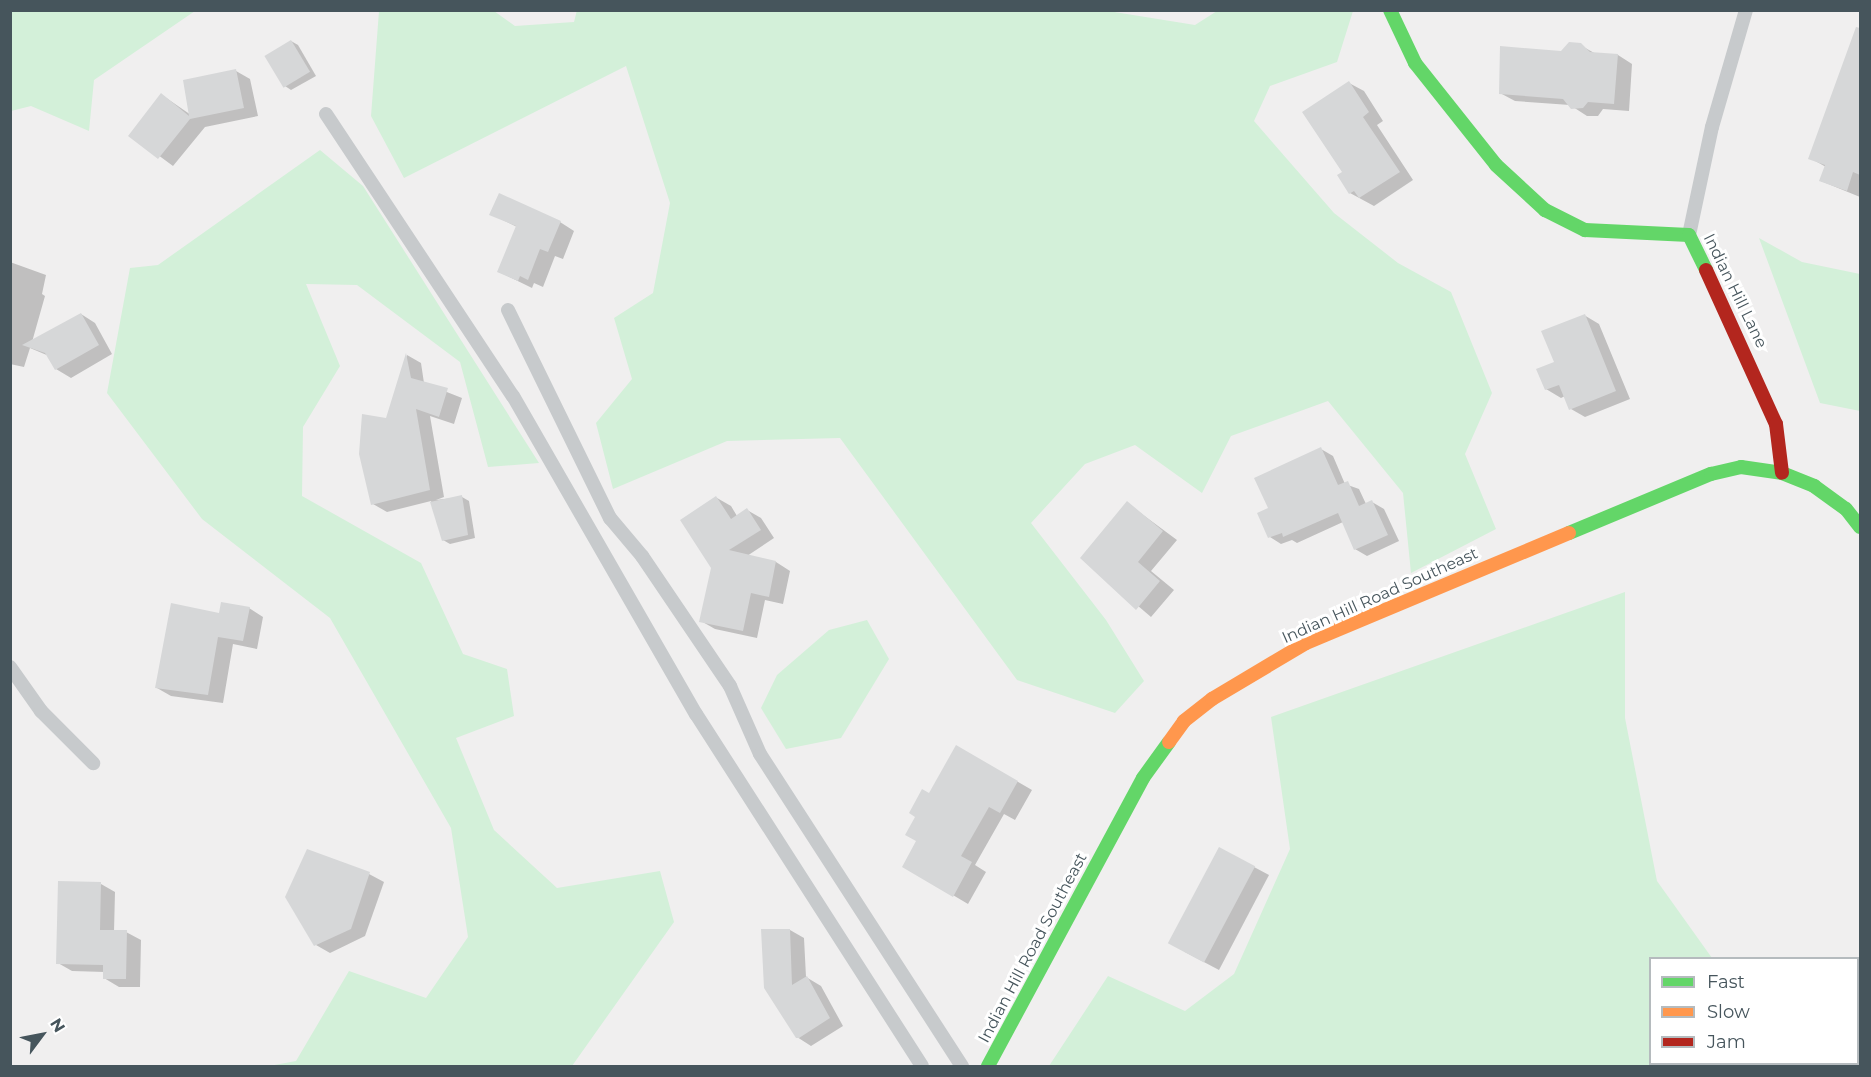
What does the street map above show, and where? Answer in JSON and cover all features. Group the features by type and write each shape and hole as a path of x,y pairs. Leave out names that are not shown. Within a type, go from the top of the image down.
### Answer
{"street":[{"name":"Indian Hill Lane","path":"1390,10 1414,63 1496,165 1545,210 1585,230 1689,235 1750,360 1776,424 1782,473"},
{"name":"Indian Hill Road Southeast","path":"988,1066 1143,778 1184,721 1212,699 1306,644 1672,488 1741,468 1782,473 1814,486 1846,510 1860,527"}],"lane":[{"path":"1689,235 1712,127 1746,10"},
{"path":"326,114 513,396 696,714 922,1066"},
{"path":"508,310 609,518 642,556 730,686 760,754 962,1066"},
{"path":"10,667 42,711 93,763"}],"green space":[{"path":"11,10 195,11 94,80 89,131 31,106 11,111"},
{"path":"577,10 1102,10 1195,25 1217,11 1353,11 1337,62 1270,86 1254,121 1334,213 1398,263 1451,292 1492,393 1465,454 1496,529 1411,573 1403,493 1328,401 1231,436 1202,493 1135,445 1085,464 1031,523 1106,620 1144,681 1115,713 1017,680 840,438 727,441 613,489 596,423 632,379 614,318 653,293 670,203 626,66 404,178 371,116 379,11 494,11 515,26 574,22"},
{"path":"320,150 363,186 539,463 488,467 460,362 357,285 306,284 340,366 303,427 302,496 421,563 463,654 507,669 514,716 456,738 494,830 557,888 660,871 674,922 572,1066 269,1066 296,1061 349,971 426,998 468,937 451,828 330,618 202,519 107,393 130,268 158,265"},
{"path":"1759,238 1802,262 1860,274 1860,411 1820,403"},
{"path":"1625,592 1625,718 1657,881 1711,957 1649,957 1649,1065 1759,1066 1049,1066 1108,976 1185,1011 1234,974 1290,849 1271,717"},
{"path":"867,620 889,659 841,738 786,749 761,708 777,675 829,630"}],"building":[{"path":"1856,27 1860,28 1860,175 1853,172 1847,191 1819,181 1825,165 1808,159"},
{"path":"291,40 310,72 283,88 264,56"},
{"path":"1569,42 1581,43 1590,52 1618,54 1614,104 1588,102 1583,108 1571,109 1563,99 1499,94 1500,46 1561,51"},
{"path":"236,69 244,108 190,119 158,159 128,136 161,93 189,116 183,80"},
{"path":"1349,81 1369,112 1363,117 1400,172 1359,198 1354,191 1349,194 1337,175 1342,172 1302,112"},
{"path":"499,193 561,221 548,252 540,249 528,280 520,276 518,281 497,272 516,226 489,215"},
{"path":"81,313 99,345 55,370 45,353 22,345"},
{"path":"1585,314 1616,391 1569,410 1559,385 1545,390 1536,369 1554,362 1541,331"},
{"path":"406,353 411,378 448,388 439,417 416,409 430,490 371,505 359,454 362,414 386,418"},
{"path":"1321,447 1338,485 1348,481 1359,506 1372,500 1388,535 1354,550 1338,513 1283,537 1282,533 1268,538 1257,513 1268,508 1254,478"},
{"path":"462,495 468,535 442,541 430,502"},
{"path":"716,496 731,519 747,508 761,530 729,550 776,561 769,597 751,593 743,631 699,622 711,568 680,520"},
{"path":"1127,501 1163,531 1138,562 1160,581 1136,610 1080,558"},
{"path":"221,602 250,607 243,641 218,637 208,695 155,688 171,603 219,613"},
{"path":"956,745 1018,781 1000,813 989,807 961,856 972,862 953,897 902,867 916,841 905,835 915,817 909,813 922,789 929,793"},
{"path":"1219,847 1255,866 1204,962 1168,943"},
{"path":"307,849 370,872 351,929 314,946 285,897"},
{"path":"58,881 101,882 100,930 127,930 126,979 103,979 103,965 56,964"},
{"path":"761,929 790,929 792,985 807,976 830,1018 799,1038 796,1038 764,988"}],"traffic: fast":[{"path":"1390,10 1415,63 1496,165 1545,210 1585,230 1689,235 1706,270"},
{"path":"1569,533 1711,474 1741,467 1782,473 1814,486 1846,509 1860,527"},
{"path":"988,1066 1143,778 1169,742"}],"traffic: slow":[{"path":"1169,742 1184,721 1212,699 1306,643 1569,533"}],"traffic: jam":[{"path":"1706,270 1776,424 1782,473"}]}
